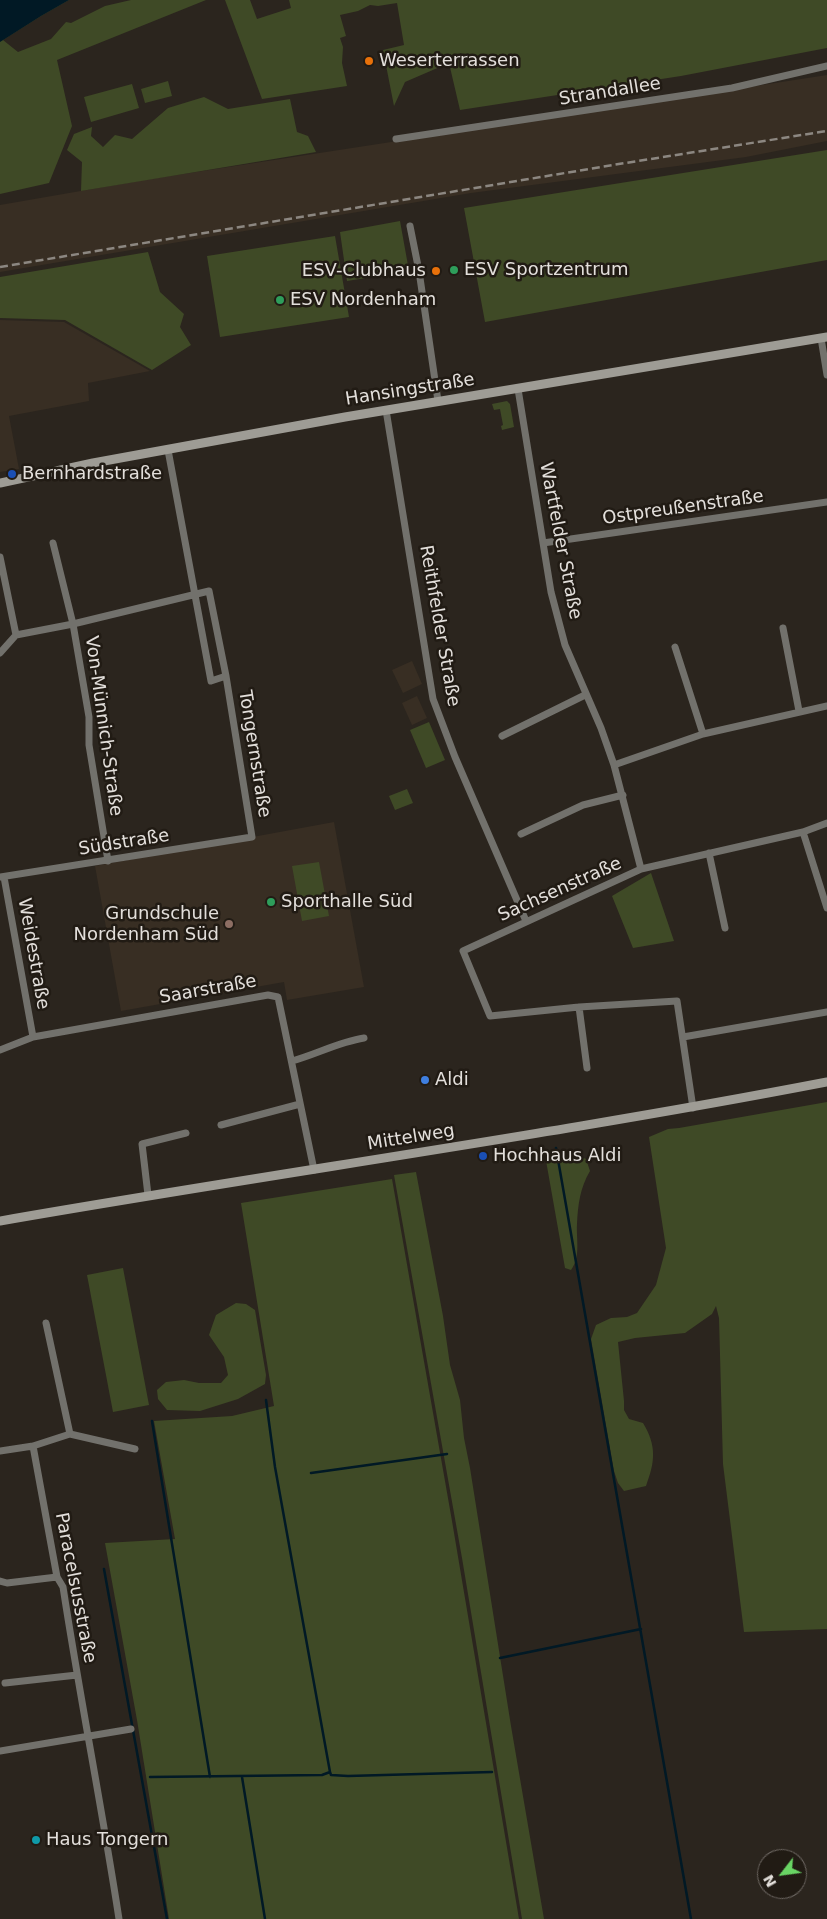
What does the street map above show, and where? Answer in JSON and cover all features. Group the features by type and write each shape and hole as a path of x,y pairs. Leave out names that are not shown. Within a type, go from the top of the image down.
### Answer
{"street":[{"name":"Strandallee","path":"396,139 732,88 827,66"},
{"path":"410,226 419,271 438,401"},
{"path":"824,337 827,375"},
{"name":"Hansingstraße","path":"0,483 93,463 386,410 824,337"},
{"name":"Wartfelder Straße","path":"518,389 551,592 565,645 585,695 601,728 614,765 642,869"},
{"name":"Reithfelder Straße","path":"386,410 434,699 456,757 526,921"},
{"name":"Tongernstraße","path":"168,450 211,681 226,676"},
{"name":"Ostpreußenstraße","path":"543,543 827,502"},
{"name":"Von-Münnich-Straße","path":"53,543 74,624 89,717 89,745 108,861"},
{"path":"0,556 16,635"},
{"name":"Tongernstraße","path":"195,595 209,591 226,676 252,837"},
{"path":"0,653 16,635 74,624 195,595"},
{"path":"783,628 799,711"},
{"path":"674,647 703,734"},
{"path":"502,736 585,695"},
{"path":"614,765 703,734 827,706"},
{"path":"521,834 584,805 623,795"},
{"name":"Sachsenstraße","path":"693,1108 677,1001 580,1007 490,1016 463,951 642,869 803,832 827,824"},
{"path":"803,832 827,908"},
{"name":"Südstraße","path":"2,877 252,837"},
{"path":"709,853 724,928"},
{"name":"Weidestraße","path":"2,877 33,1037"},
{"name":"Saarstraße","path":"0,1050 33,1037 268,995 278,997 314,1170"},
{"path":"580,1007 586,1068"},
{"path":"683,1037 827,1012"},
{"path":"292,1061 320,1053 346,1041 364,1038"},
{"name":"Mittelweg","path":"0,1221 148,1195 693,1108 827,1082"},
{"path":"221,1125 300,1104"},
{"path":"148,1195 142,1144 186,1133"},
{"path":"46,1323 70,1434"},
{"path":"0,1451 33,1446 70,1434 135,1449"},
{"name":"Paracelsusstraße","path":"33,1446 57,1577 63,1588 119,1919"},
{"path":"0,1581 7,1583 57,1577"},
{"path":"5,1683 77,1675"},
{"path":"0,1751 131,1729"}],"shaded area":[{"path":"827,75 827,141 746,157 471,193 0,272 0,205 144,180"},
{"path":"0,320 64,322 150,371 88,383 89,401 9,416 19,469 0,472"},
{"path":"412,661 422,684 403,693 392,670"},
{"path":"417,696 427,718 412,725 402,703"},
{"name":"Grundschule Nordenham Süd","path":"334,822 364,987 287,1000 284,982 121,1011 95,866"}],"green space":[{"path":"0,0 69,0 3,40 18,52 51,39 66,22 71,23 105,6 131,0 206,0 57,60 72,126 49,183 0,194"},
{"path":"225,0 250,0 257,19 291,8 289,0 827,0 827,48 681,76 460,110 449,63 405,82 394,106 383,50 404,45 397,3 378,6 370,5 358,11 340,15 346,36 340,38 343,47 342,63 347,86 262,99"},
{"path":"168,81 172,96 145,103 141,89"},
{"path":"132,84 139,108 91,122 84,97"},
{"path":"204,97 228,109 290,99 297,132 308,136 316,152 81,191 82,162 67,150 74,134 92,127 91,136 103,147 115,135 132,139 168,108"},
{"path":"827,150 827,260 485,322 464,208"},
{"path":"400,221 409,271 347,281 340,232"},
{"name":"ESV Nordenham","path":"335,236 349,317 220,337 207,256"},
{"path":"148,252 160,292 184,314 180,327 191,345 152,370 65,320 0,318 0,277"},
{"path":"507,401 510,404 514,427 502,430 500,409 494,410 492,404"},
{"path":"429,722 445,760 426,768 410,730"},
{"path":"407,789 413,803 395,810 389,796"},
{"path":"319,862 329,916 302,921 292,866"},
{"path":"651,873 674,941 633,948 612,896"},
{"path":"827,1102 827,1629 744,1632 723,1464 719,1318 716,1306 712,1314 685,1333 635,1338 618,1342 624,1410 629,1419 643,1423 651,1439 653,1462 646,1486 624,1491 618,1483 614,1471 591,1339 596,1325 611,1318 627,1317 637,1313 656,1285 666,1248 649,1137 668,1129"},
{"path":"575,1154 586,1159 590,1171 580,1196 577,1224 577,1253 571,1270 565,1268 545,1155"},
{"path":"416,1172 443,1316 450,1365 460,1400 464,1438 544,1919 522,1919 462,1558 394,1175"},
{"path":"392,1179 519,1919 169,1919 137,1720 105,1543 175,1539 154,1421 232,1416 274,1406 241,1203"},
{"path":"123,1268 149,1405 113,1412 87,1275"},
{"path":"236,1303 246,1304 255,1310 266,1375 265,1384 238,1399 200,1411 167,1410 158,1399 157,1390 166,1382 184,1380 199,1383 221,1383 228,1375 224,1357 209,1335 216,1315"}],"water":[{"path":"0,0 69,0 0,42"}],"waterway":[{"path":"556,1148 691,1919"},
{"path":"266,1400 275,1467 330,1772"},
{"path":"152,1421 210,1777"},
{"path":"311,1473 447,1454"},
{"path":"104,1569 167,1919"},
{"path":"500,1658 641,1629"},
{"path":"150,1777 322,1775 330,1772 331,1775 348,1776 492,1772"},
{"path":"242,1777 265,1919"}],"railway":[{"path":"0,267 827,131"}],"place":[{"name":"Weserterrassen","path":"369,61"},
{"name":"ESV Sportzentrum","path":"454,270"},
{"name":"ESV-Clubhaus","path":"436,271"},
{"name":"ESV Nordenham","path":"280,300"},
{"name":"Bernhardstraße","path":"12,474"},
{"name":"Sporthalle Süd","path":"271,902"},
{"name":"Grundschule Nordenham Süd","path":"229,924"},
{"name":"Aldi","path":"425,1080"},
{"name":"Hochhaus Aldi","path":"483,1156"},
{"name":"Haus Tongern","path":"36,1840"}]}
